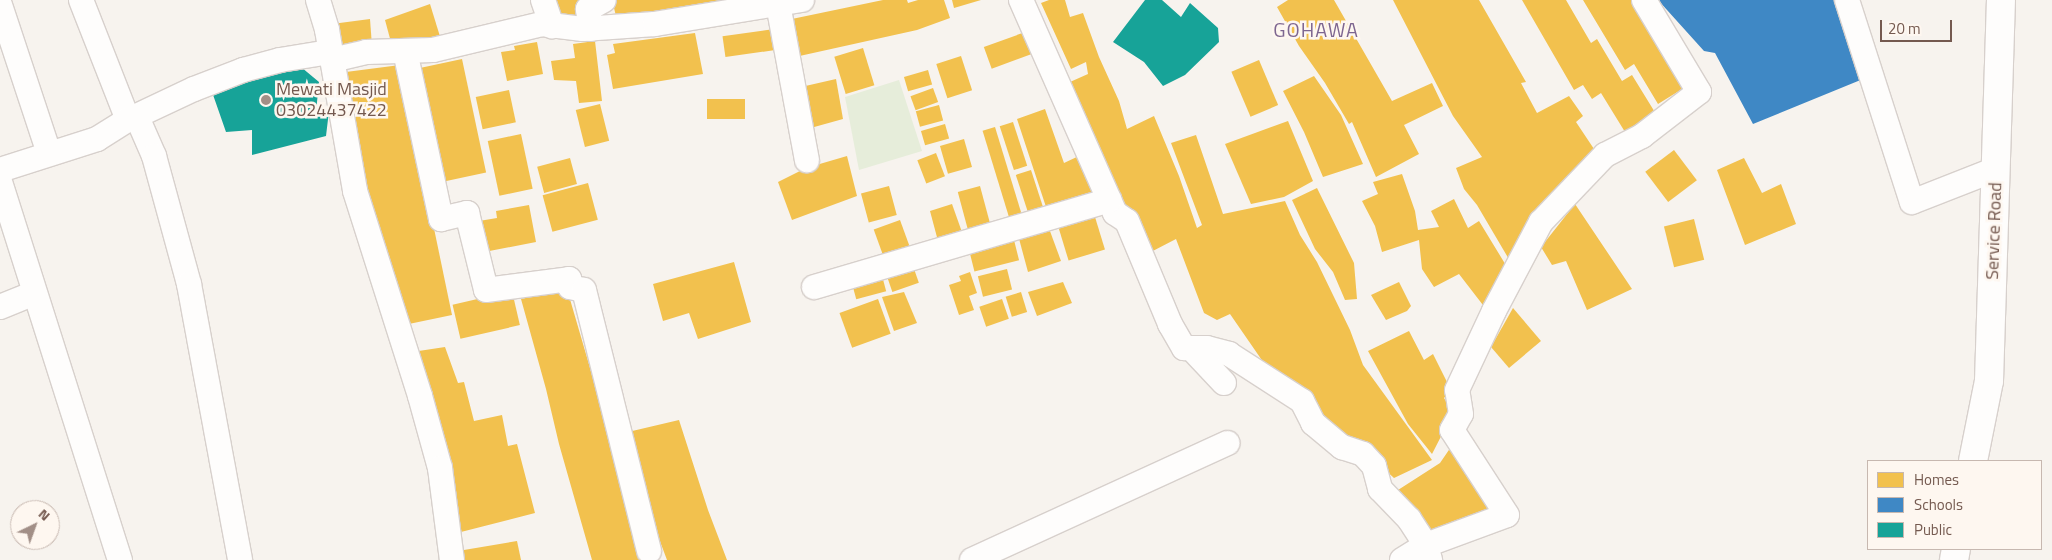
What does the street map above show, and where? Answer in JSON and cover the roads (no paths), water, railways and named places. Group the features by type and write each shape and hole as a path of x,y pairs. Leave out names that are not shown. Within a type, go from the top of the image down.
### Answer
{"street":[{"path":"81,0 132,118 154,156 189,284 240,560"},
{"path":"318,0 331,56 355,191 420,396 440,468 452,560"},
{"path":"543,0 552,26"},
{"path":"591,28 588,8 604,0"},
{"path":"0,170 97,139 132,118 194,89 243,70 280,60 366,52 433,50 542,24 591,28 655,24 802,0"},
{"path":"1021,0 1115,213 1127,221 1170,324 1184,348 1207,348 1229,354 1302,401 1313,423 1342,447 1363,454 1374,466 1380,489 1410,519 1428,553"},
{"path":"1402,560 1428,553 1507,515 1452,430 1461,414 1457,390 1494,311 1540,222 1605,156 1642,136 1699,92 1644,0"},
{"path":"1847,0 1912,202 1996,169"},
{"name":"Service Road","path":"1974,460 1989,381 2001,0"},
{"path":"778,4 807,160"},
{"path":"0,6 49,153"},
{"path":"405,51 441,219 467,213 486,290 569,278 570,287 584,290 649,551"},
{"path":"0,182 120,560"},
{"path":"814,287 1109,200"},
{"path":"0,307 34,293"},
{"path":"1191,348 1224,383"},
{"path":"972,560 1228,443"}],"place":[{"name":"Mewati Masjid 03024437422","path":"266,100"}],"district":[{"name":"GOHAWA","path":"1316,29"}]}
